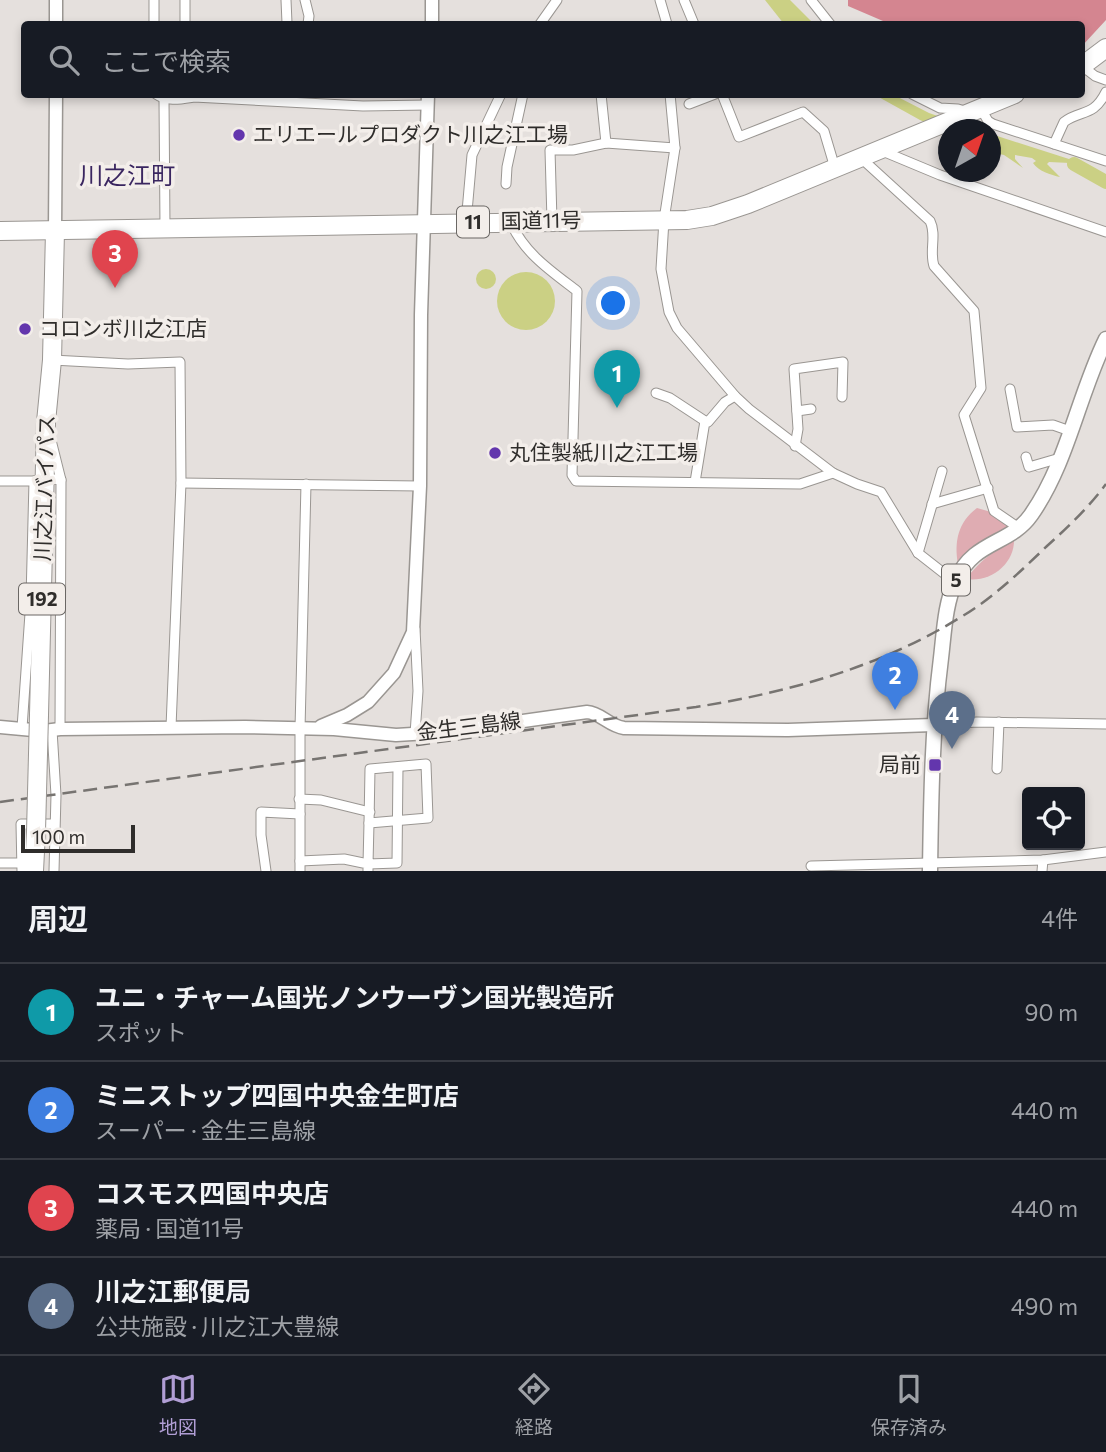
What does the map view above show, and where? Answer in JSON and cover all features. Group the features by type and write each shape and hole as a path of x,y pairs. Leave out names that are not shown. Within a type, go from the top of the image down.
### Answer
{"highway":[{"path":"1085,64 1106,48"},
{"name":"国道11号","path":"0,231 687,220 712,216 1006,98"},
{"name":"川之江バイパス","path":"26,868 36,832 47,479 46,422 52,360 55,231"}],"main road":[{"name":"5","path":"930,866 933,725 945,625 955,582 975,553 1019,528 1036,507 1102,361 1106,339"}],"street":[{"path":"56,0 56,21"},
{"path":"153,21 154,0"},
{"path":"185,0 186,21"},
{"path":"286,0 287,21"},
{"path":"305,0 308,21"},
{"path":"432,0 432,21"},
{"path":"542,21 557,0"},
{"path":"660,0 666,21"},
{"path":"684,0 693,21"},
{"path":"811,0 828,21"},
{"path":"1085,68 1106,80"},
{"path":"1054,144 1064,122 1085,114 1097,105 1106,92"},
{"path":"55,231 56,98"},
{"path":"160,98 165,228"},
{"path":"228,98 363,106 428,100 423,223 420,486 414,617 418,691 415,734"},
{"path":"466,223 472,155 499,98"},
{"path":"506,184 507,167 522,98"},
{"path":"601,98 606,143"},
{"path":"670,98 675,148 664,220 661,270 669,312 677,328 735,396 795,446 833,473 881,492 918,553 955,582"},
{"path":"689,104 712,98"},
{"path":"724,98 739,137 803,111 824,131 835,168"},
{"path":"920,98 940,108 975,111 993,124 1106,161"},
{"path":"552,221 550,150 573,150 606,143 675,148"},
{"path":"879,150 940,175 1106,232"},
{"path":"860,158 930,221 933,227 934,266 974,311 981,388 964,415 994,511 1019,528"},
{"path":"510,222 528,252 577,291 572,475 576,481 800,484 833,473"},
{"path":"52,360 128,364 180,362 181,483 171,727"},
{"path":"795,446 797,411 794,369 843,362 842,397"},
{"path":"1010,388 1017,427 1053,425 1070,431"},
{"path":"656,393 670,398 708,422 725,402 735,396"},
{"path":"797,411 811,409"},
{"path":"695,482 705,421"},
{"path":"1027,457 1029,467 1060,458"},
{"path":"918,553 942,471"},
{"path":"0,481 47,479"},
{"path":"22,728 31,599 47,479"},
{"path":"47,479 56,729 54,871"},
{"path":"181,483 420,486"},
{"path":"306,484 300,866 344,859 368,867 397,863 398,766"},
{"path":"932,504 988,488"},
{"path":"303,729 327,724 368,702 398,666 408,644 414,617"},
{"path":"368,702 366,723 383,733"},
{"path":"355,711 354,724 360,730"},
{"name":"金生三島線","path":"0,727 303,729 415,734 586,712 598,715 614,727 624,728 788,730 933,725"},
{"path":"997,769 999,722"},
{"path":"933,725 999,722 1106,724"},
{"path":"368,867 370,769 426,764 428,818 369,823"},
{"path":"299,799 321,800 370,812"},
{"path":"266,871 261,812 300,814"},
{"path":"0,863 26,868 21,824 54,824"},
{"path":"811,866 930,866 1043,860 1106,852"},
{"path":"1042,871 1043,860"}],"shaded area":[{"path":"765,0 790,0 811,21 782,21"},
{"path":"848,0 1106,0 1106,20 1085,43 1085,21 883,21 848,6"},
{"path":"880,98 900,98 946,119 938,119 938,128"},
{"path":"1001,137 1069,159 1106,181 1070,163 1047,164 1060,177 1038,168 1032,158 1015,155 1023,168 1001,154"},
{"path":"486,269 493,272 496,279 493,286 486,289 479,286 476,279 479,272"},
{"path":"520,272 532,272 547,280 555,295 555,307 547,322 532,330 520,330 505,322 497,307 497,295 505,280"},
{"path":"977,508 991,512 1011,527 979,542 958,564 959,533 965,520"},
{"path":"1014,539 1010,556 999,570 984,578 966,579 988,556"}],"waterway":[{"path":"1074,164 1106,182"}],"railway":[{"path":"0,802 696,707 800,685 899,650 973,610 1063,532 1106,484"}],"place":[{"name":"エリエールプロダクト川之江工場","path":"239,135"},
{"name":"コスモス四国中央店","path":"115,288"},
{"name":"コロンボ川之江店","path":"25,329"},
{"name":"ユニ・チャーム国光ノンウーヴン国光製造所","path":"617,408"},
{"name":"丸住製紙川之江工場","path":"495,453"},
{"name":"ミニストップ四国中央金生町店","path":"895,710"},
{"name":"川之江郵便局","path":"952,749"},
{"name":"局前","path":"935,765"}],"district":[{"name":"川之江町","path":"127,176"}]}
